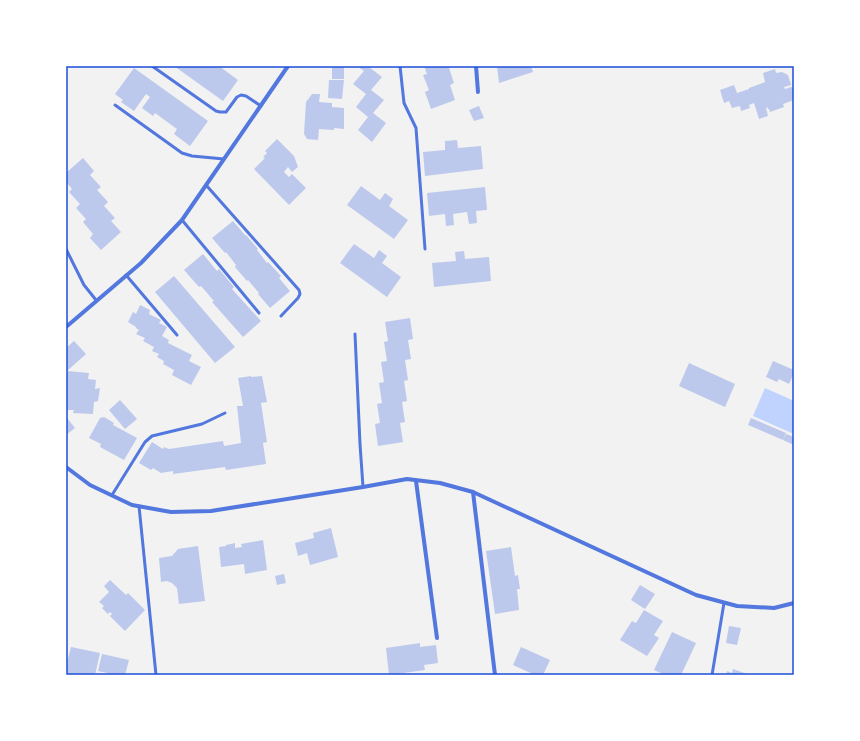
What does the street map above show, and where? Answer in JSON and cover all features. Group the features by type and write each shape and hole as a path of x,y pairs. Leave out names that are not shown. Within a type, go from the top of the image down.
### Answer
{"street":[{"path":"66,327 146,258 182,220 288,66"},
{"path":"476,66 478,92"},
{"path":"66,467 90,485 132,504 171,512 210,511 407,479 440,483 473,492 696,595 737,606 774,608 794,603"},
{"path":"416,480 437,638"},
{"path":"473,492 495,675"}],"lane":[{"path":"152,66 216,111 226,112 237,97 241,95 246,96 261,106"},
{"path":"400,66 404,103 416,128 425,249"},
{"path":"115,105 182,153 192,156 224,159"},
{"path":"206,185 299,290 300,294 298,298 281,316"},
{"path":"182,220 259,312"},
{"path":"66,248 84,285 96,300"},
{"path":"126,275 177,335"},
{"path":"355,334 363,487"},
{"path":"112,495 145,442 152,436 202,424 225,413"},
{"path":"139,506 156,675"},
{"path":"712,675 724,603"}],"water":[{"path":"765,388 794,401 794,434 753,416"}],"building":[{"path":"174,66 219,66 238,80 223,101"},
{"path":"357,66 370,66 369,67 382,77 371,90 384,100 373,113 386,123 372,142 358,130 368,117 356,107 366,94 353,84 364,71"},
{"path":"424,66 454,66 449,68 454,83 450,85 455,100 431,109 425,92 429,90 423,75 427,74"},
{"path":"497,66 531,66 533,72 499,83"},
{"path":"332,67 344,67 344,79 332,79"},
{"path":"134,68 208,121 190,146 174,134 177,129 155,113 153,116 142,108 150,97 146,94 134,111 121,102 123,100 115,94"},
{"path":"775,69 776,73 782,72 788,75 791,85 784,87 785,89 791,87 794,88 794,100 783,104 784,107 770,112 767,107 768,116 759,119 754,103 749,105 750,108 741,111 740,106 732,108 729,101 724,103 720,90 734,85 737,93 749,89 765,82 763,73"},
{"path":"329,80 344,80 342,99 328,98"},
{"path":"312,94 320,94 319,102 332,103 332,107 344,108 344,129 319,129 318,140 307,139 304,134 306,102"},
{"path":"479,106 484,118 474,121 469,110"},
{"path":"277,139 294,156 298,167 292,172 288,167 284,172 289,177 292,174 306,188 289,205 254,169 265,158 263,157 267,153 265,151"},
{"path":"457,140 458,148 481,146 483,169 425,176 423,152 445,150 445,141"},
{"path":"83,158 94,171 90,175 101,187 97,190 108,202 104,206 115,218 111,221 121,232 101,250 90,238 93,234 83,222 86,219 76,208 80,204 69,192 72,189 66,182 66,173"},
{"path":"361,186 380,200 385,193 393,199 389,206 408,220 394,239 347,205"},
{"path":"485,187 487,210 476,211 477,223 469,224 467,212 453,214 454,225 446,226 445,214 429,216 427,193"},
{"path":"233,221 258,249 257,250 267,263 268,262 281,276 279,278 290,291 270,308 248,280 247,281 235,267 236,265 226,252 225,253 212,238"},
{"path":"354,244 374,258 379,250 387,256 382,263 401,277 387,297 340,263"},
{"path":"464,251 465,259 489,257 491,281 434,287 432,263 456,261 455,252"},
{"path":"203,254 217,271 219,269 234,287 232,289 261,321 243,337 212,302 214,301 201,286 199,287 184,270"},
{"path":"174,276 235,347 215,363 155,292"},
{"path":"140,305 150,310 149,314 161,320 159,323 167,327 162,336 169,340 168,343 192,355 189,361 201,367 191,385 172,375 174,370 163,364 164,361 157,357 159,354 152,351 154,347 143,341 145,338 136,334 139,330 128,322 133,312 136,314"},
{"path":"410,318 413,339 408,340 411,359 405,360 408,380 404,381 407,401 402,402 405,422 400,423 403,442 378,446 375,424 380,423 377,404 382,403 379,383 384,382 381,362 387,361 384,342 388,341 385,322"},
{"path":"74,341 86,354 67,371 89,373 88,379 96,380 95,389 100,388 98,401 94,402 93,414 73,413 74,410 66,410 66,348"},
{"path":"773,361 794,370 789,384 779,379 777,382 766,377"},
{"path":"689,363 735,384 725,407 679,386"},
{"path":"262,376 267,402 261,403 267,442 263,443 266,464 226,470 225,467 173,474 173,471 161,473 153,468 151,470 139,463 152,442 163,449 164,447 169,449 223,441 224,446 241,443 237,406 243,406 238,378"},
{"path":"120,400 137,419 125,429 109,410"},
{"path":"104,417 114,423 113,425 137,438 124,460 100,447 101,444 89,438 100,418"},
{"path":"67,418 75,428 66,435 66,419"},
{"path":"751,418 786,433 783,440 748,425"},
{"path":"786,434 794,437 794,445 783,440"},
{"path":"331,528 338,557 310,565 307,553 298,556 295,543 314,538 313,533"},
{"path":"263,540 267,570 245,574 244,564 221,567 219,547 235,543 235,548 242,547 241,544"},
{"path":"198,546 205,601 179,604 177,588 172,583 167,581 161,582 159,558 172,556 178,549"},
{"path":"511,547 515,576 518,575 520,589 517,589 519,610 495,614 486,551"},
{"path":"284,574 286,583 277,585 275,576"},
{"path":"110,580 126,595 128,593 145,610 125,631 110,616 112,614 110,612 108,614 102,608 104,606 99,602 109,592 104,586"},
{"path":"640,585 655,594 645,609 631,600"},
{"path":"644,610 663,621 654,635 659,638 647,656 620,640 632,621 636,623"},
{"path":"729,626 741,628 737,645 726,643"},
{"path":"672,632 696,643 681,675 665,675 654,670"},
{"path":"420,643 420,647 436,645 438,663 424,665 425,670 389,675 386,648"},
{"path":"71,647 100,653 95,675 67,675 66,667"},
{"path":"521,647 550,660 543,675 535,675 513,665"},
{"path":"102,654 129,660 125,675 116,675 98,671"},
{"path":"733,669 750,675 726,675 727,671 732,673"}]}
